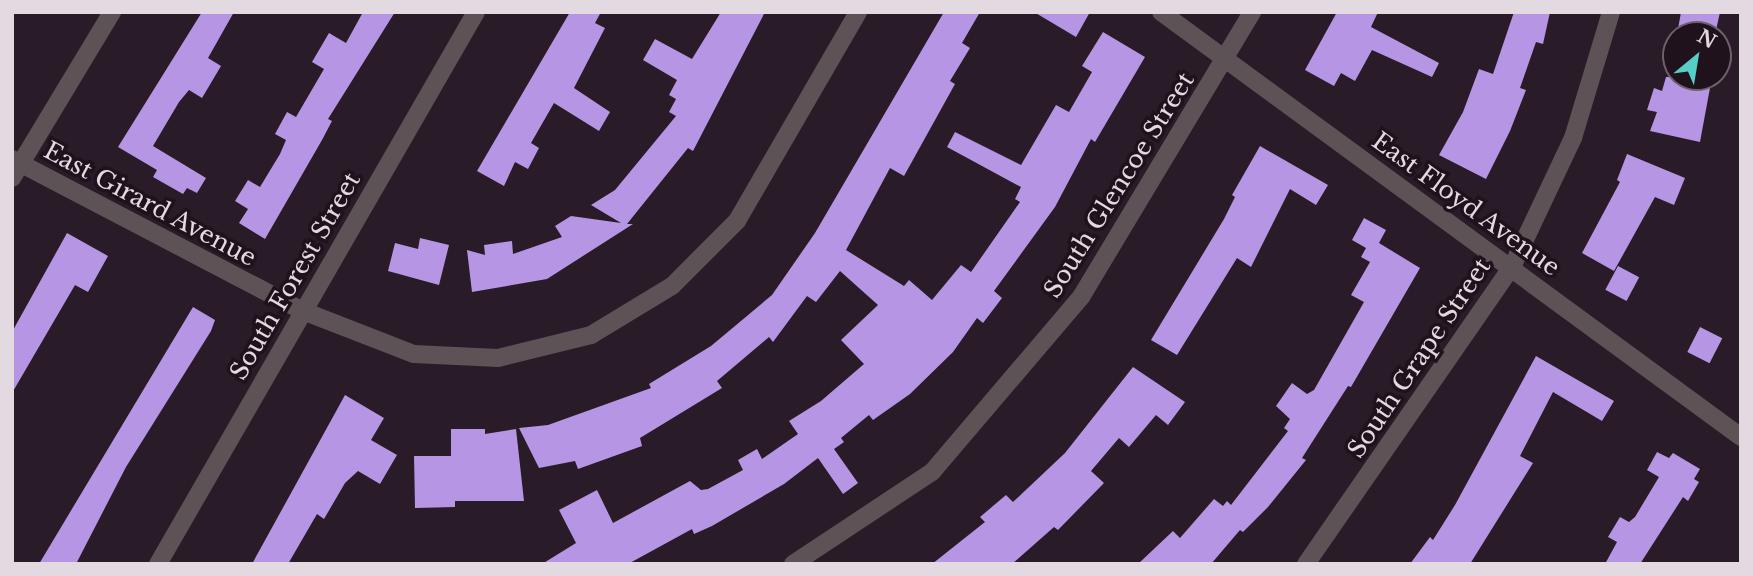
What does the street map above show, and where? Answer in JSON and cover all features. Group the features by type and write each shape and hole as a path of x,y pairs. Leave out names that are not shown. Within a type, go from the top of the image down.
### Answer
{"street":[{"path":"15,167 112,12"},
{"name":"South Forest Street","path":"158,564 476,12"},
{"name":"East Girard Avenue","path":"15,167 303,311 414,354 498,358 591,335 672,286 737,220 858,12"},
{"name":"East Floyd Avenue","path":"1161,12 1741,437"},
{"name":"South Glencoe Street","path":"793,564 932,472 1081,297 1227,60 1252,12"},
{"name":"South Grape Street","path":"1306,564 1512,267 1573,138 1611,12"}],"building":[{"path":"202,12 234,12 208,58 221,66 202,98 189,90 153,146 206,178 197,193 187,188 183,194 153,177 157,170 118,147"},
{"path":"363,12 395,12 328,119 332,121 265,239 239,223 248,209 235,201 248,180 260,187 280,154 286,140 275,134 287,112 296,117 324,69 312,62 329,33 346,43"},
{"path":"570,12 601,12 595,23 605,28 574,88 610,112 599,131 554,103 531,143 539,148 528,169 515,162 504,186 477,171"},
{"path":"721,12 765,12 693,151 688,148 627,224 633,224 547,279 472,292 467,250 485,255 484,245 512,241 513,254 562,237 555,226 571,216 621,223 591,205 615,190 676,116 669,112 676,99 669,95 677,80 643,60 655,39 692,59"},
{"path":"944,12 980,12 962,43 970,48 950,81 955,84 904,176 890,168 846,250 904,286 909,280 932,300 961,265 971,272 1020,202 1015,199 1021,187 947,147 955,132 1021,165 1056,105 1069,112 1092,72 1082,66 1103,32 1145,57 1095,142 1091,139 1055,207 994,291 1002,298 983,323 977,318 953,352 910,394 873,420 869,415 841,438 844,442 834,449 858,483 843,494 818,458 784,484 712,526 694,534 692,529 628,564 542,564 576,543 559,510 597,490 613,523 690,481 701,490 708,489 743,470 738,460 757,449 762,459 798,434 789,421 821,401 864,364 841,340 878,305 840,271 816,302 807,296 773,342 769,337 717,381 722,388 640,438 642,446 578,469 575,461 539,468 519,428 548,425 651,388 649,384 711,346 772,295 815,233"},
{"path":"1034,12 1090,12 1076,37"},
{"path":"1337,12 1378,12 1371,27 1439,63 1432,77 1372,50 1355,81 1341,73 1334,86 1305,70"},
{"path":"1514,12 1550,12 1543,44 1536,42 1520,88 1526,90 1510,131 1486,179 1439,155 1463,112 1479,69 1493,74"},
{"path":"1681,12 1720,12 1718,21 1679,21"},
{"path":"1654,88 1662,91 1709,91 1700,142 1650,131 1657,112 1647,110"},
{"path":"1260,146 1328,185 1316,205 1290,189 1251,267 1237,258 1177,355 1151,340 1224,219 1235,197 1232,195"},
{"path":"1627,154 1685,178 1674,205 1655,197 1614,271 1582,253 1620,182 1617,180"},
{"path":"1364,218 1386,230 1379,243 1420,268 1351,387 1348,386 1302,458 1306,460 1268,507 1243,532 1240,530 1211,564 1138,564 1173,531 1180,538 1214,499 1223,506 1227,501 1231,505 1288,431 1284,428 1290,419 1276,406 1292,383 1307,394 1314,390 1364,302 1351,295 1370,262 1361,257 1366,248 1352,240"},
{"path":"67,233 108,256 88,292 75,285 12,393 12,332"},
{"path":"420,238 449,245 439,285 388,271 395,243 418,249"},
{"path":"1618,266 1639,277 1627,301 1605,290"},
{"path":"193,307 215,320 211,331 126,467 76,564 39,564"},
{"path":"1700,327 1722,338 1710,363 1687,352"},
{"path":"1536,356 1614,401 1602,421 1553,392 1520,456 1533,463 1470,564 1410,564 1430,537 1433,540 1455,505"},
{"path":"1133,367 1185,402 1168,425 1156,415 1129,447 1119,438 1091,471 1104,483 1058,530 1054,527 1012,564 932,564 985,522 980,517 1006,495 1013,502 1065,453"},
{"path":"345,395 384,418 371,440 397,455 380,484 358,471 345,483 324,519 317,514 288,564 252,564"},
{"path":"451,429 485,429 485,434 516,429 524,501 455,501 455,507 415,508 414,456 451,456"},
{"path":"1657,452 1669,458 1673,453 1700,469 1694,479 1699,482 1688,501 1683,497 1640,564 1605,564 1617,542 1608,537 1620,517 1629,522 1635,517 1659,477 1647,470"}]}
